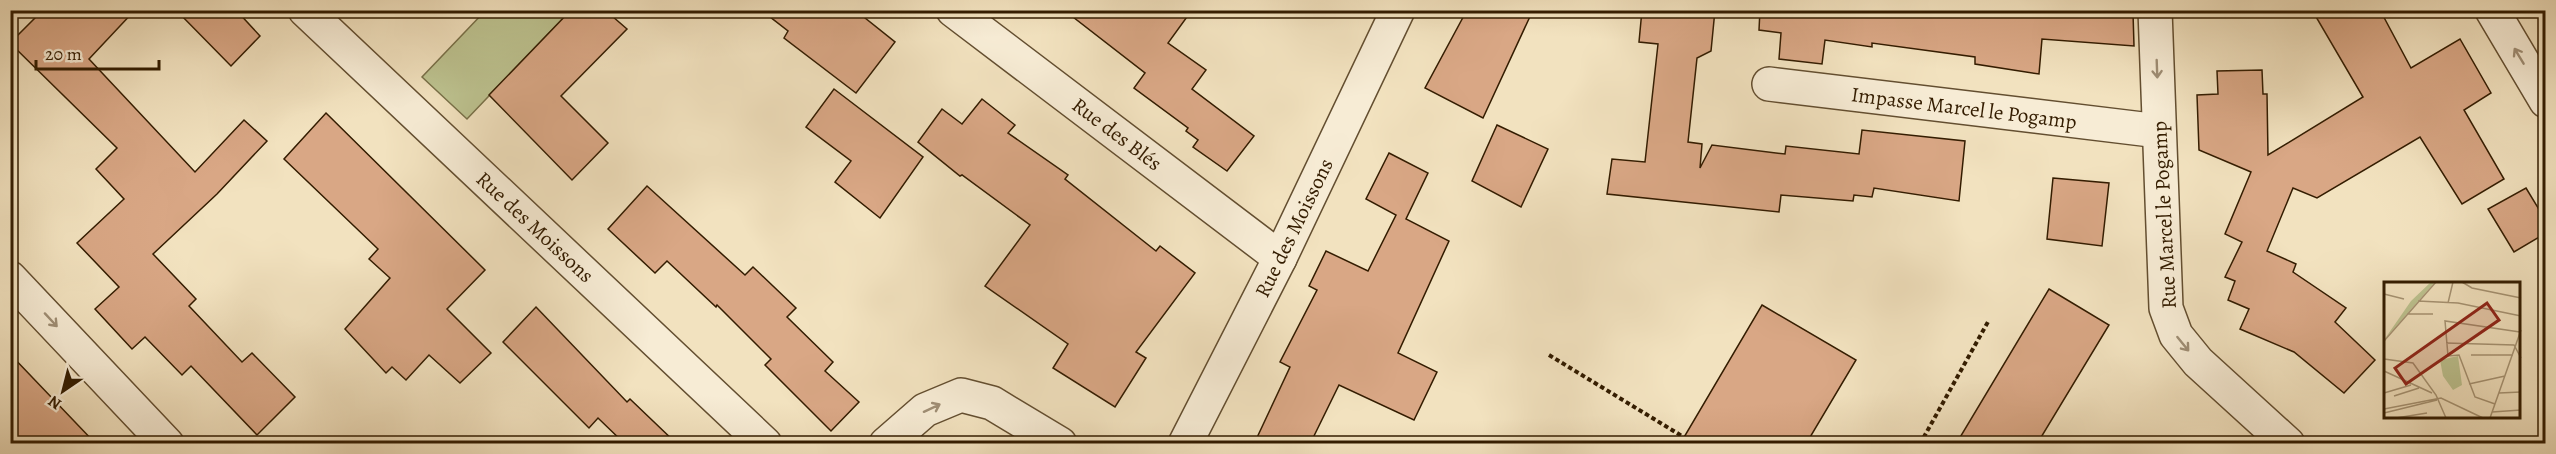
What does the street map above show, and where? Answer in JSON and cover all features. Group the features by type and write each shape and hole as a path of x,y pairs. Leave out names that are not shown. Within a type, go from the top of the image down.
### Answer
{"street":[{"name":"Rue des Moissons","path":"305,10 765,444"},
{"name":"Rue des Blés","path":"953,10 1280,258"},
{"name":"Rue des Moissons","path":"1185,444 1280,258 1398,10"},
{"name":"Rue Marcel le Pogamp","path":"2155,10 2166,308 2176,335 2198,362 2288,444"},
{"path":"2492,10 2546,101"},
{"name":"Impasse Marcel le Pogamp","path":"1769,84 2159,131"},
{"path":"10,278 167,444"},
{"path":"886,444 926,410 961,395 992,403 1060,444"}],"path":[{"path":"1920,444 1989,321"},
{"path":"1549,355 1695,444"}],"green space":[{"path":"485,11 570,11 467,119 422,77"}],"building":[{"path":"43,10 135,10 89,59 195,172 244,120 267,141 217,194 153,254 196,299 189,306 242,362 252,353 295,397 257,435 191,366 182,375 145,337 132,349 95,309 119,287 77,243 124,199 96,169 117,148 10,43"},
{"path":"176,10 236,10 260,36 231,66"},
{"path":"571,10 605,10 627,29 561,96 608,143 572,180 489,95"},
{"path":"761,10 855,10 895,42 856,93 784,38 788,31"},
{"path":"1064,10 1192,10 1168,43 1206,70 1192,89 1254,136 1227,171 1193,147 1198,140 1186,131 1188,128 1134,88 1145,73"},
{"path":"1467,10 1533,10 1483,118 1425,88"},
{"path":"1642,10 1715,10 1711,51 1697,58 1688,142 1702,144 1700,168 1712,145 1785,154 1786,146 1859,154 1862,130 1965,141 1959,201 1874,188 1872,197 1854,195 1853,201 1781,195 1779,212 1607,194 1612,159 1645,162 1658,44 1639,42"},
{"path":"1760,10 2109,10 2133,13 2134,46 2042,39 2039,74 1975,64 1975,57 1872,43 1872,47 1825,40 1822,64 1779,59 1781,33 1759,30"},
{"path":"2312,10 2380,10 2411,68 2460,39 2491,93 2464,110 2504,179 2462,204 2420,137 2317,198 2293,188 2267,251 2296,264 2293,272 2346,308 2335,322 2375,360 2344,393 2294,352 2240,329 2249,309 2228,300 2235,281 2225,277 2242,242 2225,234 2251,172 2199,150 2197,95 2218,94 2217,71 2262,70 2263,94 2267,94 2268,155 2363,97"},
{"path":"834,89 923,157 880,218 835,182 851,161 806,127"},
{"path":"982,99 1015,125 1008,133 1068,175 1065,179 1156,251 1160,246 1195,273 1136,352 1146,358 1115,407 1053,368 1068,344 985,286 1030,225 962,175 960,176 918,142 942,109 962,124"},
{"path":"326,113 485,270 447,309 491,353 460,383 429,355 406,380 392,367 386,373 345,329 390,278 369,259 378,249 284,159"},
{"path":"1497,125 1548,149 1521,207 1472,181"},
{"path":"1389,153 1428,173 1406,219 1449,241 1398,353 1437,372 1414,420 1339,385 1310,444 1254,444 1290,367 1280,362 1317,290 1309,286 1326,251 1368,271 1396,215 1366,199"},
{"path":"2053,178 2109,183 2102,246 2047,239"},
{"path":"647,186 745,275 753,267 796,308 787,317 833,362 825,371 859,402 831,431 765,365 771,359 717,305 716,307 667,261 655,273 608,229"},
{"path":"2526,188 2546,221 2546,233 2514,252 2488,209"},
{"path":"2049,289 2109,325 2037,444 1956,444"},
{"path":"1762,305 1856,360 1806,444 1680,444"},
{"path":"536,307 627,402 630,399 677,444 625,444 598,418 589,428 503,342"},
{"path":"10,354 96,444 10,444"}]}
